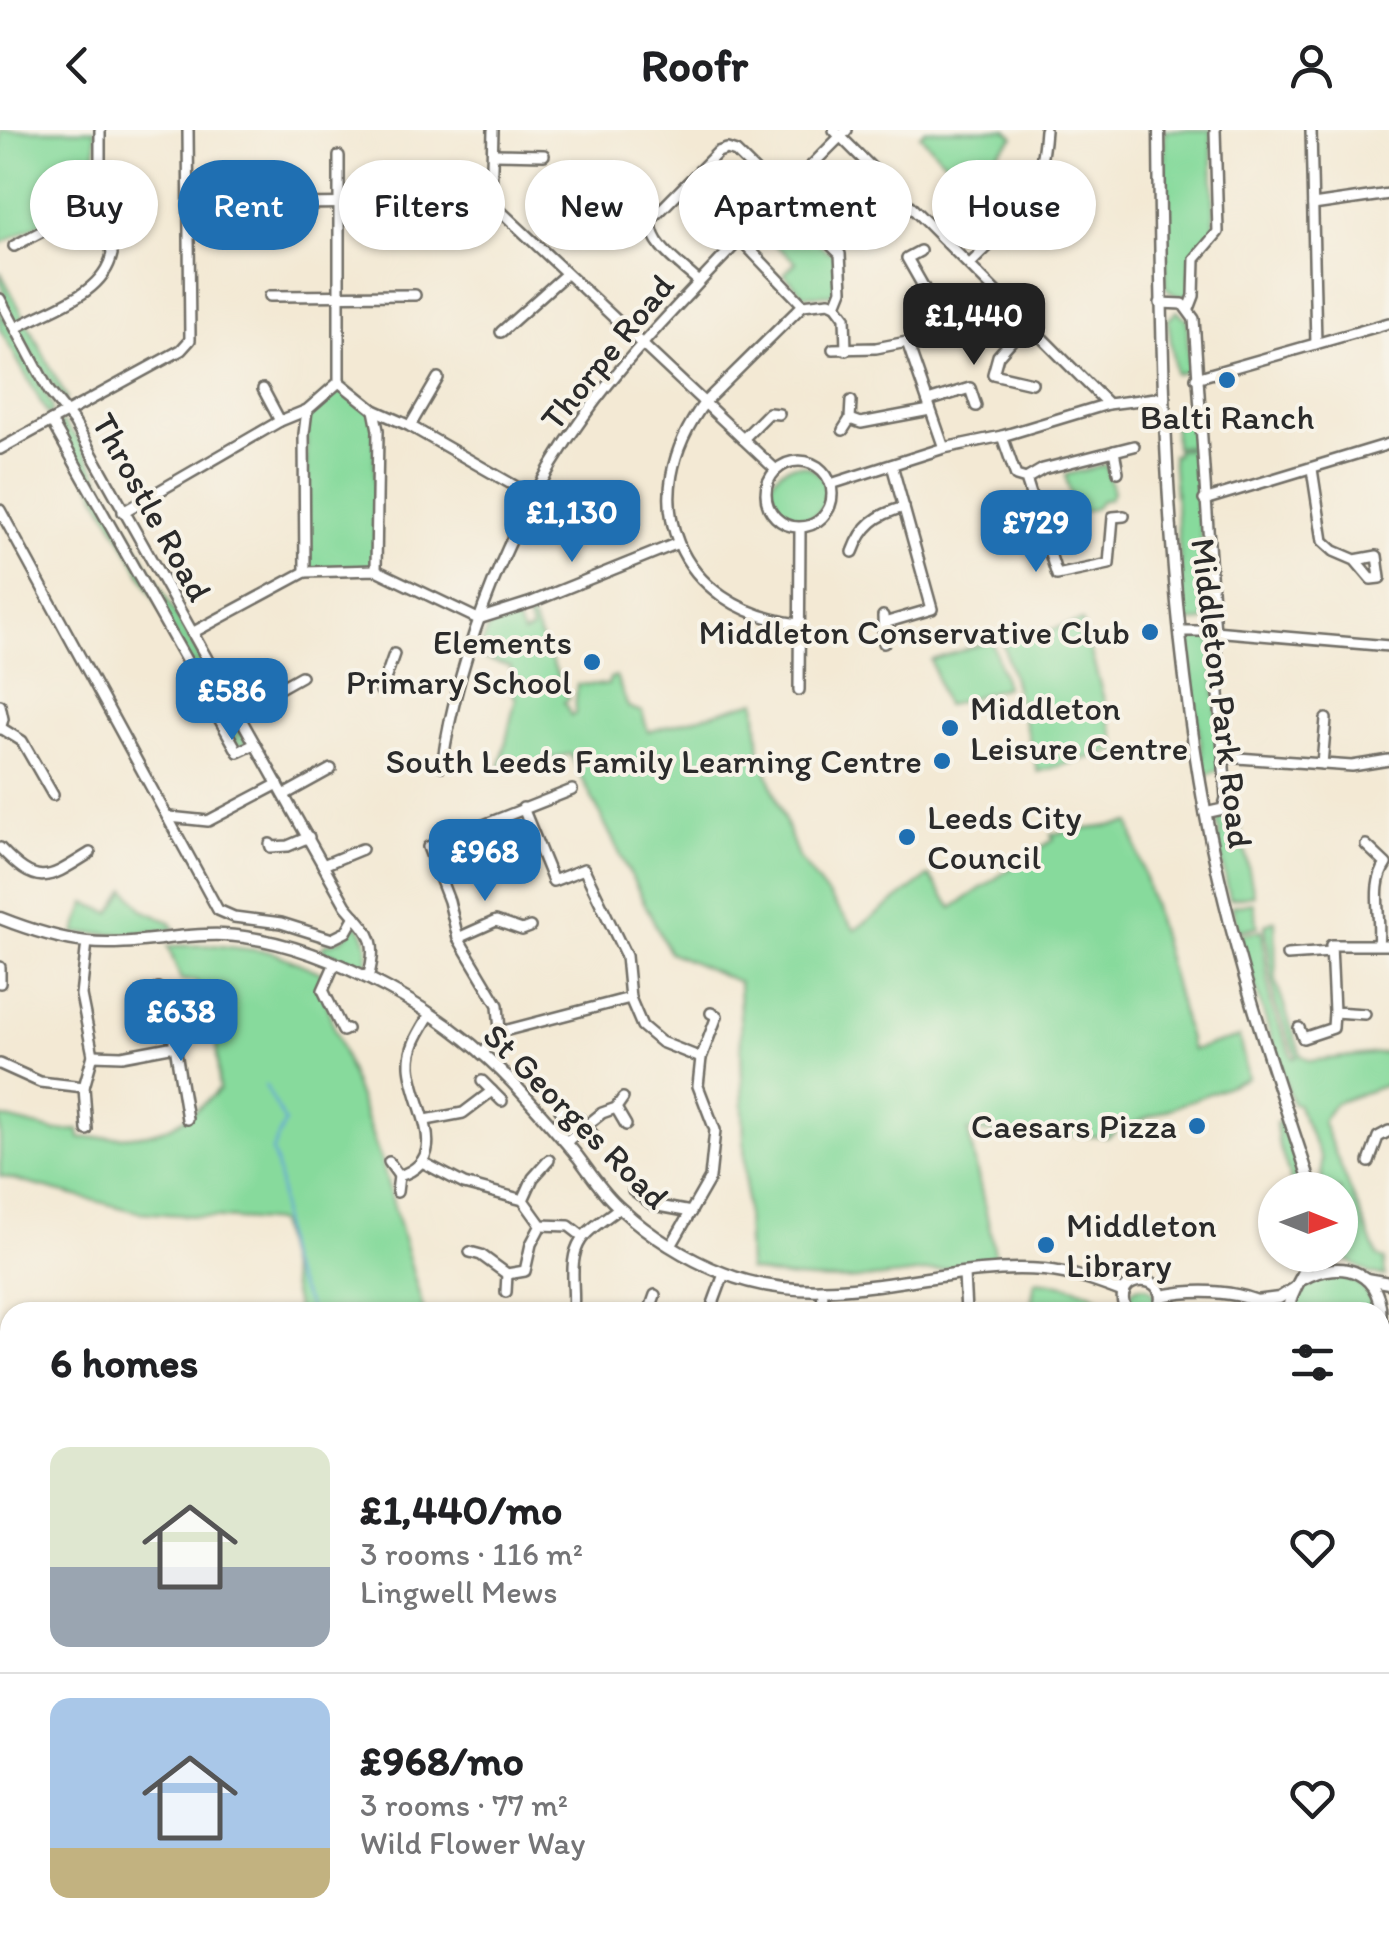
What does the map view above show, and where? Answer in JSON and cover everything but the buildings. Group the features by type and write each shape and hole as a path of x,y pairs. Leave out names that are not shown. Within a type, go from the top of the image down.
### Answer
{"street":[{"path":"100,130 100,160"},
{"path":"188,130 188,160"},
{"path":"493,130 494,160"},
{"path":"970,264 1018,216 1035,191 1044,157 1045,130"},
{"name":"Middleton Park Road","path":"1159,130 1164,397 1180,631 1205,813 1244,979 1307,1172"},
{"path":"1189,309 1194,296 1195,259 1218,232 1215,130"},
{"path":"1311,130 1316,344"},
{"path":"841,132 1108,404"},
{"name":"Thorpe Road","path":"815,160 841,132"},
{"path":"710,160 727,150 744,160"},
{"path":"494,154 544,155"},
{"path":"659,212 679,192"},
{"path":"1313,205 1389,194"},
{"path":"319,202 339,202"},
{"path":"505,216 776,470"},
{"path":"14,246 30,238"},
{"path":"659,243 700,282"},
{"path":"16,328 79,295 106,273 111,250"},
{"path":"0,448 181,350 190,340 189,250"},
{"path":"123,512 280,422 308,410 340,382 340,250"},
{"name":"Thorpe Road","path":"442,766 453,703 478,619 534,497 582,418 640,344 730,250"},
{"path":"750,250 804,305"},
{"path":"836,250 840,254 842,290 836,305"},
{"path":"920,250 908,258 944,323"},
{"path":"501,332 566,274"},
{"path":"270,296 415,295"},
{"name":"Throstle Road","path":"0,299 346,906 368,928 373,945 368,978"},
{"path":"833,350 907,342 973,302"},
{"path":"1160,302 1182,304 1194,319 1226,798 1223,809 1205,813"},
{"path":"798,624 762,617 732,604 706,583 678,542 669,502 671,469 682,435 705,402 804,305 836,305 845,317 846,350"},
{"path":"1028,322 998,356 993,374 1032,383"},
{"path":"1196,378 1389,323"},
{"path":"907,342 944,448"},
{"path":"410,426 438,378"},
{"path":"340,382 374,410 410,426 534,497"},
{"path":"850,419 862,424 929,405 970,388 976,406"},
{"path":"263,389 280,422"},
{"path":"831,484 944,448 1002,436 1108,404 1164,397"},
{"path":"843,430 850,419 851,401"},
{"path":"305,572 304,434 308,410"},
{"path":"374,410 378,430 376,570"},
{"path":"743,439 764,416 770,412 778,414"},
{"name":"Throstle Road","path":"51,421 238,752 254,744"},
{"path":"1002,436 1016,476 1026,479 1043,469 1134,446"},
{"path":"1204,500 1389,444"},
{"path":"1114,451 1118,472"},
{"path":"806,461 822,470 831,484 826,514 814,524 800,528 780,522 769,508 766,491 776,470 806,461"},
{"path":"884,643 884,619 932,609 892,465"},
{"path":"1312,469 1323,541 1355,560"},
{"path":"1026,479 1056,574 1109,564 1114,517 1124,516"},
{"path":"853,552 872,520 904,507"},
{"path":"0,510 218,910 225,915 281,923 332,939 346,932 355,916"},
{"path":"798,690 800,528"},
{"path":"192,633 305,572 376,570 478,619 532,602 678,542"},
{"path":"1180,631 1214,630 1389,646"},
{"path":"381,690 394,654"},
{"path":"237,712 301,676"},
{"path":"0,705 4,719 0,728 22,740 53,795"},
{"path":"1322,764 1326,719"},
{"path":"1224,757 1352,766 1389,760"},
{"path":"168,817 208,821 331,769"},
{"path":"500,1032 498,1005 458,938 450,901 428,848 572,790"},
{"path":"523,808 553,881 584,869 626,956 630,998 642,1026 661,1042 701,1058"},
{"path":"270,844 288,846 309,837"},
{"path":"1300,1028 1302,1038 1333,1028 1331,945 1383,945 1377,880 1388,863 1366,845"},
{"path":"324,865 362,849"},
{"path":"3,856 31,875 50,878 90,854"},
{"name":"St Georges Road","path":"0,918 38,932 87,942 228,936 284,945 368,978 430,1014 482,1054 566,1142 619,1208 670,1246 724,1274 823,1291 1042,1270 1074,1274 1124,1292 1132,1283 1142,1280 1156,1285 1161,1296 1196,1291 1255,1301 1279,1298 1295,1288"},
{"path":"458,938 496,920 522,930 530,927"},
{"path":"87,942 82,994 93,1055 84,1087 87,1130"},
{"path":"1287,955 1332,952"},
{"path":"335,964 324,990 345,1033"},
{"path":"0,967 0,983"},
{"path":"158,988 171,1024 187,1120"},
{"path":"482,1054 500,1032 630,998"},
{"path":"1334,1012 1365,1014"},
{"path":"670,1246 710,1178 716,1130 698,1086 701,1058 718,1016 711,1013"},
{"path":"424,1163 426,1120 415,1096 410,1066 412,1049 430,1014"},
{"path":"93,1055 122,1056 175,1046"},
{"path":"0,1064 40,1082 84,1087"},
{"path":"482,1082 502,1102"},
{"path":"426,1120 463,1113 492,1092"},
{"path":"566,1142 602,1113 616,1108 624,1098"},
{"path":"616,1108 626,1125"},
{"path":"560,1110 568,1117 580,1119 596,1144"},
{"path":"1366,1130 1378,1137"},
{"path":"1369,1162 1378,1137 1389,1131"},
{"path":"523,1200 533,1178 549,1160"},
{"path":"389,1162 399,1176 397,1192"},
{"path":"399,1176 424,1163"},
{"path":"424,1163 464,1184 523,1200 541,1225"},
{"path":"634,1190 654,1204 691,1212"},
{"path":"574,1302 573,1257 582,1236 619,1208"},
{"path":"541,1225 569,1226 582,1236"},
{"path":"470,1252 481,1254 507,1274 525,1271 531,1244 541,1225"},
{"path":"1290,1302 1305,1272"},
{"path":"1303,1278 1318,1272"},
{"path":"1351,1272 1389,1283"},
{"path":"506,1292 507,1274"},
{"path":"714,1302 724,1274"},
{"path":"964,1275 965,1302"},
{"path":"1365,1279 1379,1302"},
{"path":"822,1302 823,1291"},
{"path":"1123,1302 1124,1292"},
{"path":"653,1302 655,1295"},
{"path":"1160,1302 1161,1296"}],"green space":[{"path":"0,130 95,130 96,160 30,160 30,229 0,244"},
{"path":"925,130 1007,130 1014,137 991,160 943,160 920,135"},
{"path":"1164,130 1211,130 1215,231 1192,254 1187,296 1175,295 1166,288"},
{"path":"781,250 827,250 837,254 838,286 831,295 804,295 784,274 796,262"},
{"path":"0,271 67,399 64,401 14,321"},
{"path":"0,309 52,406 48,415 0,329"},
{"path":"1177,311 1187,319 1189,371 1175,374 1168,320"},
{"path":"339,382 374,410 376,570 305,572 307,410"},
{"path":"1193,408 1195,446 1175,447 1174,421"},
{"path":"62,422 78,439 247,743 242,746 236,744 57,424"},
{"path":"1196,449 1206,615 1204,621 1185,622 1172,455 1176,455 1176,450"},
{"path":"798,465 818,473 826,493 818,513 798,521 778,513 770,493 778,473"},
{"path":"1106,465 1113,492 1109,499 1076,514 1065,475"},
{"path":"529,612 569,699 564,702 571,716 575,714 577,684 608,685 610,678 616,676 628,707 642,712 648,732 756,701 760,753 798,857 855,930 929,876 952,908 1054,839 1051,834 1130,823 1192,1050 1239,1037 1248,1078 1124,1127 1108,1137 968,1131 997,1262 841,1280 748,1270 739,982 669,952 570,754 499,772 516,697 511,667 478,657 488,627 515,617 523,634 532,630 525,613"},
{"path":"1082,621 1118,750 1038,772 1003,643"},
{"path":"1191,638 1208,638 1212,643 1221,769 1205,776 1187,645"},
{"path":"992,641 1006,687 945,706 931,660"},
{"path":"1224,813 1239,822 1254,895 1230,899 1217,838 1220,836 1216,814"},
{"path":"126,889 143,910 170,922 175,929 126,934 75,933 86,903 111,913"},
{"path":"1253,902 1258,926 1238,931 1232,906"},
{"path":"1275,920 1276,982 1301,1055 1310,1061 1389,1052 1389,1084 1335,1103 1322,1121 1343,1172 1321,1172 1321,1158 1297,1104 1292,1103 1239,935 1262,930 1271,1006 1293,1058 1297,1057 1275,1005 1265,924"},
{"path":"356,922 367,944 366,968 322,950 324,944 344,938"},
{"path":"213,945 272,952 329,976 323,990 328,1010 381,1161 421,1302 295,1302 278,1222 138,1212 0,1176 0,1117 55,1131 79,1130 80,1138 141,1135 170,1127 219,1090 216,1037 196,981 181,980 168,946"},
{"path":"1281,1121 1299,1172 1288,1172 1276,1123"},
{"path":"1358,1208 1378,1257 1384,1260 1385,1276 1358,1267"},
{"path":"1335,1274 1350,1279 1361,1286 1371,1302 1297,1302 1307,1286"},
{"path":"1035,1281 1080,1289 1105,1302 1032,1302"},
{"path":"1137,1288 1147,1288 1155,1302 1129,1302"}],"waterway":[{"path":"265,1085 285,1122 272,1151 279,1178 285,1249 290,1270 307,1302"}],"place":[{"name":"Balti Ranch","path":"1227,380"},
{"name":"Middleton Conservative Club","path":"1150,632"},
{"name":"Elements Primary School","path":"592,662"},
{"name":"Middleton Leisure Centre","path":"950,728"},
{"name":"South Leeds Family Learning Centre","path":"942,761"},
{"name":"Leeds City Council","path":"907,837"},
{"name":"Caesars Pizza","path":"1197,1126"},
{"name":"Middleton Library","path":"1046,1245"}]}
